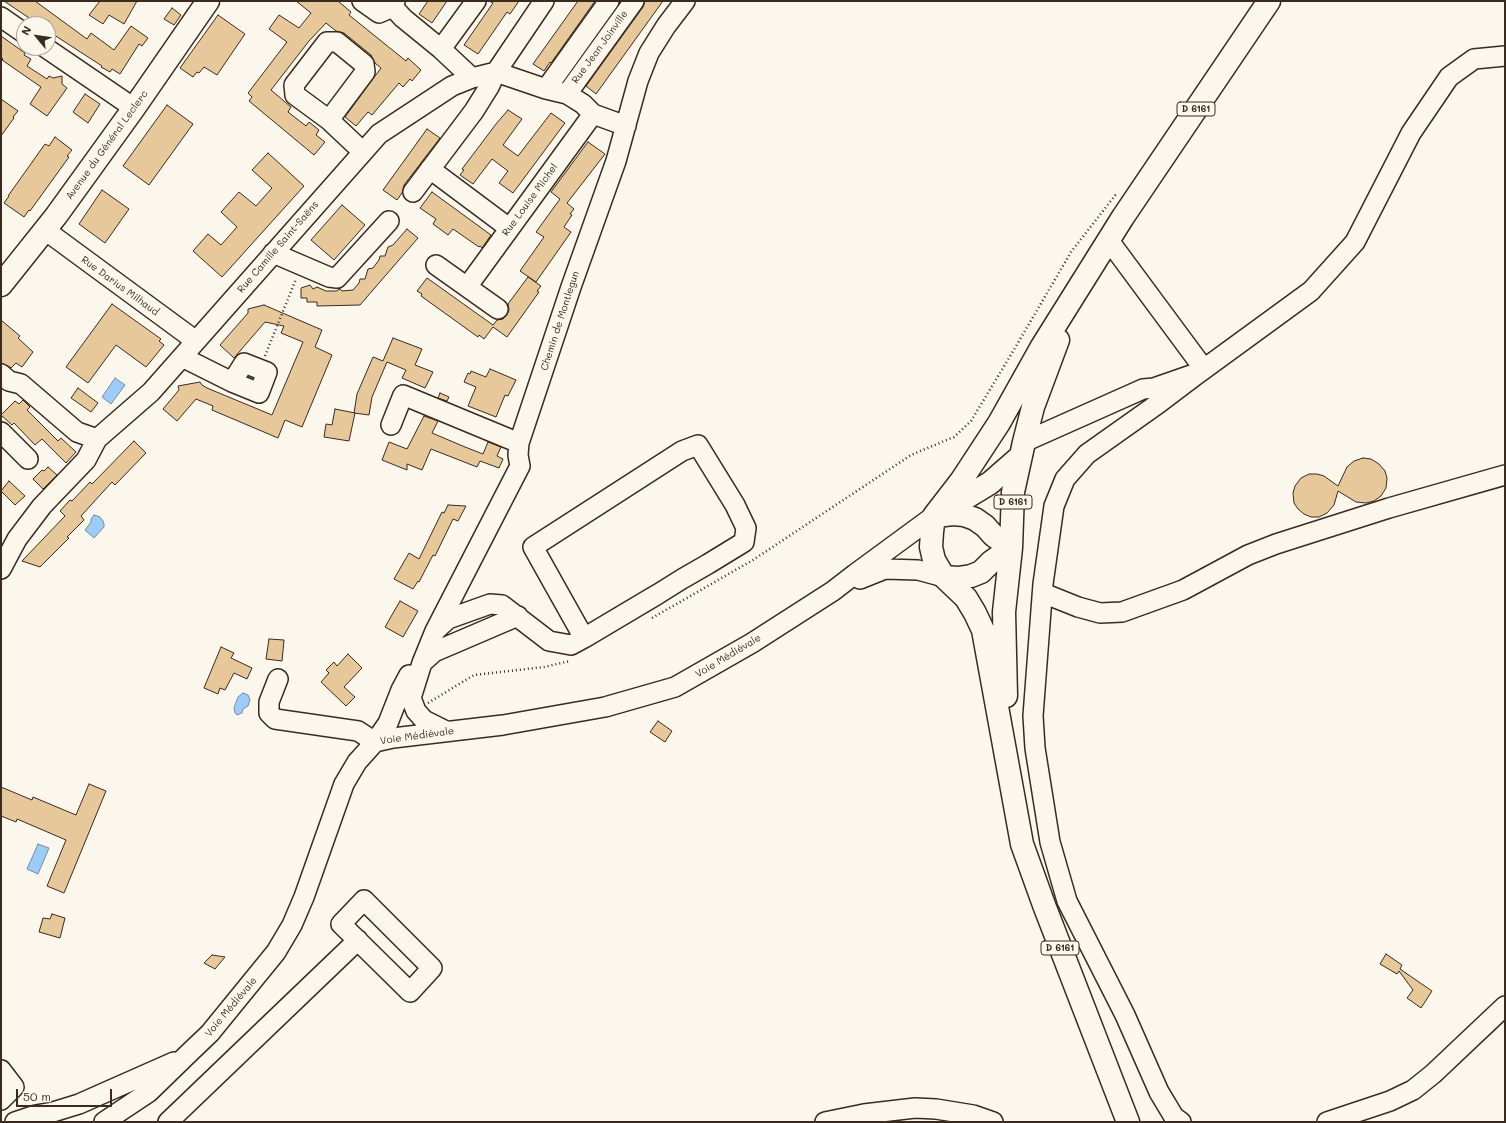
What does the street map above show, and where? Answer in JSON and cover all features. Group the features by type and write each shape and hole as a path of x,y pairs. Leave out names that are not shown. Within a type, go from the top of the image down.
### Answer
{"main road":[{"name":"Avenue du Général Leclerc","path":"1,285 45,230 134,108 208,1"},
{"name":"D 6161","path":"1128,1122 1022,844 1008,770 1004,612 1011,548 1013,492 1033,407 1056,345 1123,217 1269,1"},
{"path":"1008,770 983,630 976,613 966,598 944,577 934,560 931,546 934,516 961,481 999,423 1041,348 1123,217"},
{"path":"934,516 990,483 1022,449"},
{"path":"934,516 953,514 964,515 975,519 1011,548 981,572 971,576 958,578 944,577"}],"street":[{"path":"362,1 379,13 394,4 403,18 441,49 472,78"},
{"path":"441,49 476,1"},
{"path":"413,192 474,111 489,87 496,72 544,1"},
{"path":"546,89 609,1"},
{"name":"Rue Jean Joinville","path":"567,94 634,1"},
{"name":"Chemin de Montlegun","path":"384,740 388,723 401,690 414,665 433,635 520,466 518,456 519,443 571,287 616,161 638,81 649,53 666,26 685,1"},
{"path":"1,17 16,27"},
{"path":"56,55 134,108"},
{"path":"1180,1122 1174,1117 1159,1092 1125,1015 1067,901 1050,842 1035,748 1032,716 1043,593 1054,506 1065,479 1087,454 1311,291 1354,242 1411,133 1449,77 1474,59 1505,56"},
{"path":"496,72 546,89 567,94 582,104 593,114 626,126"},
{"name":"Rue Camille Saint-Saëns","path":"1,569 7,542 86,460 97,439 151,392 378,134 452,86 472,78 496,72"},
{"name":"Rue Louise Michel","path":"467,287 593,114"},
{"path":"329,120 362,151"},
{"path":"430,169 509,228"},
{"path":"272,253 329,277 338,278 389,221"},
{"name":"Rue Darius Milhaud","path":"45,230 196,341"},
{"path":"1110,242 1202,370"},
{"path":"436,265 498,309"},
{"path":"182,357 232,382 259,393 267,372 259,369"},
{"path":"1022,449 1143,389 1154,388 1202,370"},
{"path":"4,383 22,384 77,432 97,439"},
{"path":"391,425 403,395 519,443"},
{"path":"1,432 28,459"},
{"path":"433,635 448,619 490,604 502,605 549,641 571,645 584,638 744,542 746,528 735,505 698,445 682,450 533,547 584,638"},
{"path":"1043,593 1078,607 1100,613 1122,612 1183,590 1248,555 1276,544 1389,508 1505,475"},
{"path":"833,591 934,516"},
{"path":"833,591 885,569 918,570 944,577"},
{"name":"Voie Médiévale","path":"104,1122 149,1092 210,1033 276,952 292,926 304,897 344,784 357,762 384,740 503,725 605,707 675,687 752,643 833,591"},
{"path":"422,663 434,652 518,616"},
{"name":"Chemin de Montlegun","path":"384,740 400,727 413,704 422,663 433,635"},
{"path":"278,679 269,702 269,713 274,719 358,731 384,740"},
{"path":"413,704 424,720 446,732"},
{"path":"364,900 432,968 410,992 358,940 341,924 364,900"},
{"path":"168,1122 358,940"},
{"path":"1327,1122 1390,1101 1413,1090 1428,1079 1505,1006"},
{"path":"15,1122 79,1104 186,1056"},
{"path":"1,1070 14,1087 1,1100"},
{"path":"825,1122 864,1114 915,1108 936,1109 973,1115 993,1122"}],"path":[{"path":"648,620 752,560 911,455 954,437 971,421 1016,348 1071,252 1120,190"},
{"path":"259,369 301,265"},
{"path":"413,704 474,675 544,667 572,661"}],"water":[{"path":"115,378 125,385 111,404 102,397"},
{"path":"94,515 100,517 103,521 104,527 94,538 85,530"},
{"path":"243,693 248,695 250,700 248,706 243,709 242,713 237,715 234,708 238,697"},
{"path":"38,844 49,848 38,874 27,869"}],"building":[{"path":"4,1 35,1 56,16 26,16"},
{"path":"100,1 137,1 124,24 109,15 103,24 89,15"},
{"path":"296,1 338,1 351,12 349,15 406,61 408,58 421,70 412,81 410,79 403,87 399,83 372,115 368,112 356,126 345,117 381,68 375,63 371,55 344,33 336,31 326,23 309,41 271,90 291,107 288,112 306,126 309,122 319,130 316,135 325,142 314,155 249,101 252,97 248,93 287,42 269,29 279,15 299,28 311,13"},
{"path":"428,1 447,1 432,23 419,14"},
{"path":"489,1 519,1 510,14 507,12 478,54 464,45 493,3"},
{"path":"578,1 595,1 544,71 533,64"},
{"path":"645,1 663,1 596,94 586,86 643,7"},
{"path":"172,8 181,15 174,25 164,19"},
{"path":"218,15 245,34 217,75 204,67 193,77 180,68"},
{"path":"56,16 87,39 91,33 114,50 131,26 148,38 142,46 139,44 120,74 112,69 110,72 101,67 102,66 56,36"},
{"path":"1,36 16,47 16,56 26,56 31,59 27,66 47,79 49,76 53,78 62,76 62,84 67,88 47,116 30,104 41,87 2,60 3,59 1,57"},
{"path":"85,94 100,104 88,123 73,112"},
{"path":"1,99 18,111 1,136"},
{"path":"167,105 193,124 149,185 123,166"},
{"path":"508,110 522,119 503,145 518,156 551,113 565,123 513,193 499,183 508,171 492,159 473,184 460,175 464,170 462,169"},
{"path":"427,129 440,138 404,185 402,193 397,200 383,190"},
{"path":"55,137 72,150 67,156 69,157 24,217 4,203 45,144 49,146"},
{"path":"588,142 605,154 567,203 574,209 564,227 571,232 536,282 520,271 544,237 536,232 560,199 551,192"},
{"path":"268,153 304,186 222,277 193,251 208,234 221,245 237,227 221,212 239,192 256,206 272,188 252,170"},
{"path":"102,190 129,209 105,243 79,224"},
{"path":"432,192 491,235 482,248 453,229 448,235 433,224 436,219 420,208"},
{"path":"342,205 365,225 334,260 311,240"},
{"path":"407,229 418,238 360,305 317,306 317,302 307,302 307,298 301,298 301,288 310,285 313,289 317,287 326,291 336,291 340,289 342,291 353,290 359,283 360,279 365,279 368,269 373,268 380,256 385,256 388,247 393,245"},
{"path":"528,277 541,286 537,291 539,292 507,337 493,327 484,339 479,335 478,337 421,296 422,294 417,291 427,278 493,325 497,320 503,319 507,315 509,310 508,304"},
{"path":"112,304 161,339 159,341 164,345 146,367 116,345 88,383 66,367"},
{"path":"264,305 322,330 315,347 332,355 302,427 285,420 278,438 212,410 213,406 196,399 177,421 163,409 179,390 178,386 200,382 207,388 272,415 303,342 281,333 284,326 265,322 234,358 220,345 248,313 248,309"},
{"path":"1,320 20,336 18,338 33,352 22,367 16,363 11,368 1,363"},
{"path":"393,338 422,349 415,365 433,372 425,388 402,378 406,370 387,362 372,397 369,415 354,413 357,394 373,357 383,361"},
{"path":"490,369 516,380 508,396 505,395 496,417 468,406 476,387 464,382 468,373 470,374 471,371 486,377"},
{"path":"78,388 98,403 91,412 71,398"},
{"path":"440,393 449,397 447,401 438,398"},
{"path":"23,400 30,407 27,410 58,441 61,438 76,452 66,463 42,439 35,445 14,423 12,425 1,415 15,401 19,404"},
{"path":"335,409 355,413 349,441 324,437 326,424 332,425"},
{"path":"424,416 438,421 432,433 465,447 483,454 488,442 501,447 497,456 503,459 499,468 480,461 477,467 431,449 422,470 407,464 407,470 382,460 389,442 407,449"},
{"path":"134,441 146,453 115,485 112,482 81,516 84,520 67,537 69,538 40,567 22,561 65,516 60,511 70,500 72,501 90,482 92,484"},
{"path":"1363,458 1371,459 1379,464 1385,471 1387,478 1386,488 1381,496 1374,501 1366,503 1356,502 1338,491 1334,505 1327,513 1319,517 1311,517 1298,509 1294,503 1293,493 1295,486 1301,478 1309,474 1317,474 1324,476 1338,486 1347,467 1354,461"},
{"path":"48,467 57,475 43,489 33,479 42,470 44,471"},
{"path":"9,481 25,496 15,505 1,491"},
{"path":"448,505 466,506 458,521 453,519 435,556 433,555 419,582 418,581 413,589 394,579 409,553 419,559 442,512 444,513"},
{"path":"400,601 418,611 403,637 385,627"},
{"path":"269,639 284,640 282,661 266,659"},
{"path":"221,647 234,653 231,658 252,668 247,679 234,673 225,690 220,688 218,694 204,688"},
{"path":"348,654 362,668 344,687 355,697 346,706 321,682 329,673 326,670 334,662 337,666"},
{"path":"658,721 672,731 665,742 650,732"},
{"path":"89,784 106,791 64,893 47,886 66,840 17,819 16,822 1,816 1,787 32,800 33,797 76,815"},
{"path":"52,914 65,918 60,938 39,932 43,918 50,919"},
{"path":"1386,954 1402,965 1400,969 1432,991 1421,1008 1407,998 1413,990 1399,971 1397,974 1380,964"},
{"path":"212,955 225,957 215,969 204,963"}]}
